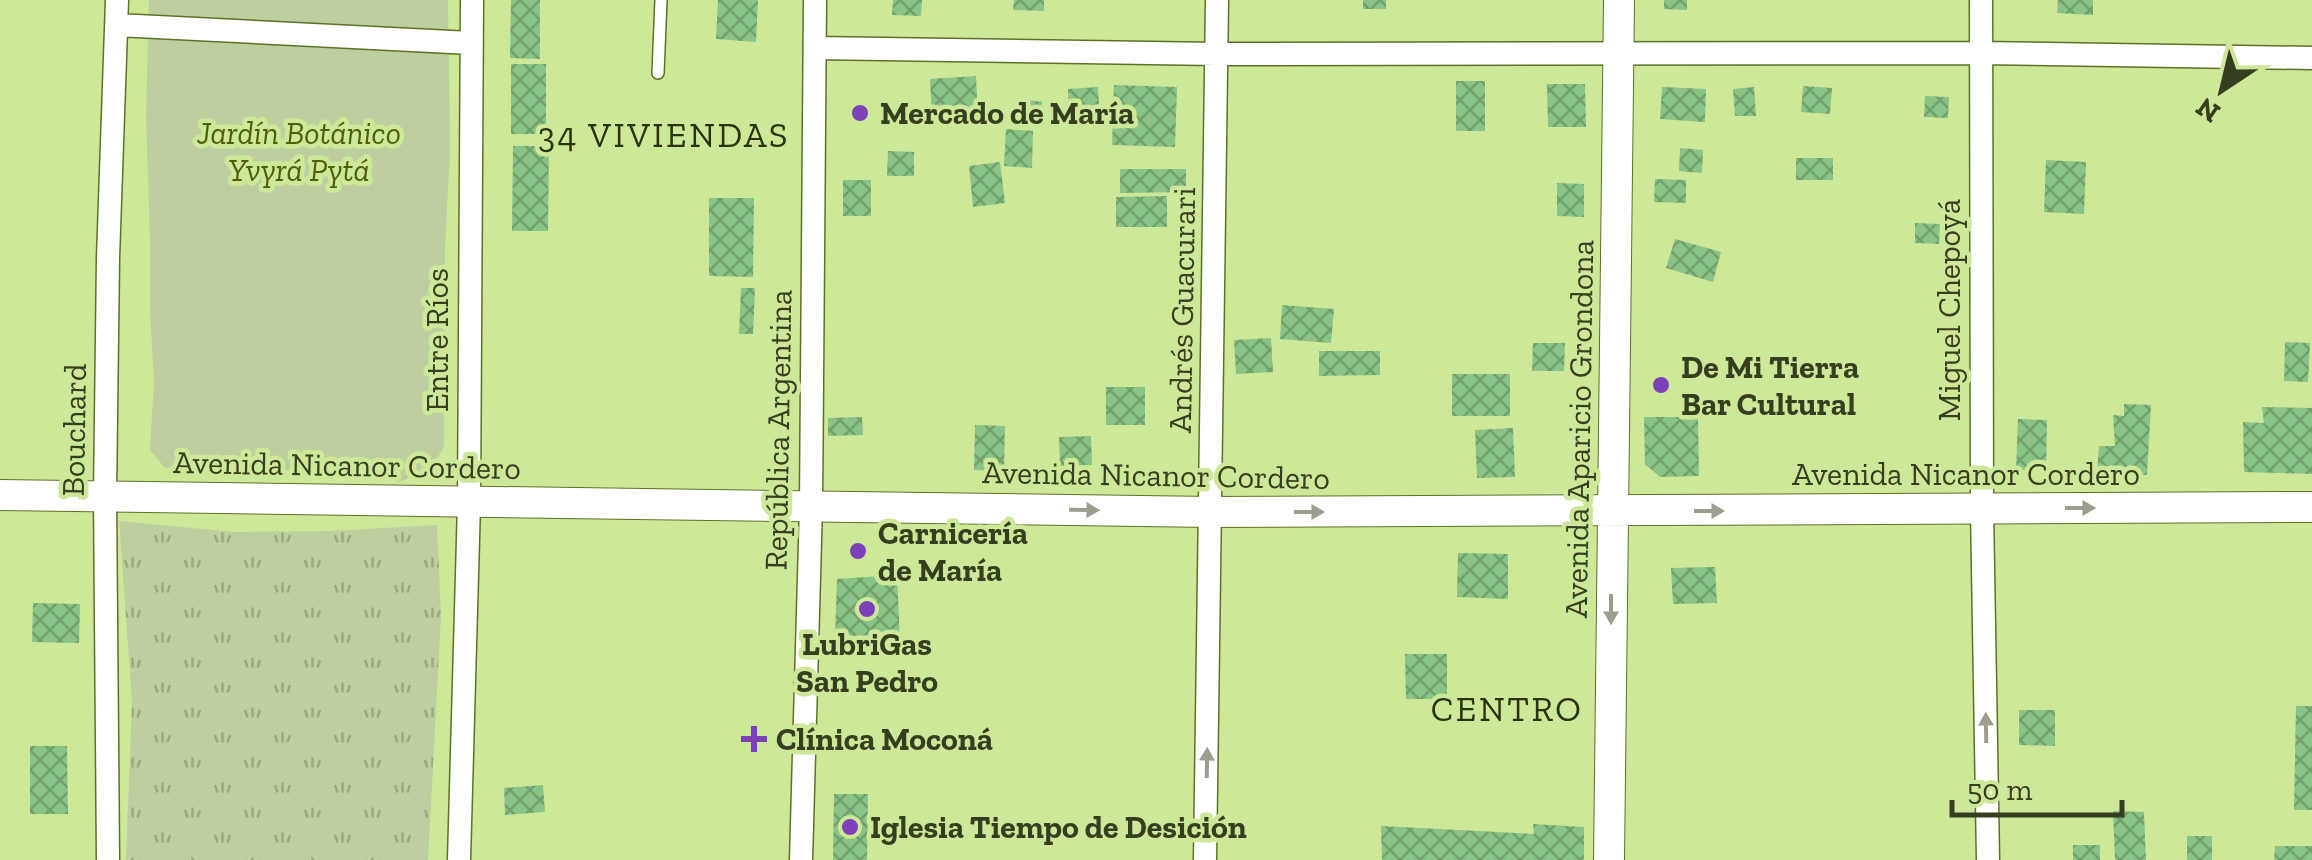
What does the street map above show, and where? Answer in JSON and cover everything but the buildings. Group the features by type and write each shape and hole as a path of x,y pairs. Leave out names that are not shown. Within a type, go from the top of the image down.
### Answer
{"main road":[{"name":"Avenida Aparicio Grondona","path":"1609,860 1620,0"},
{"name":"Avenida Nicanor Cordero","path":"0,495 1212,512 2312,506"}],"street":[{"name":"Bouchard","path":"108,860 105,496 117,0"},
{"name":"Entre Ríos","path":"460,860 469,503 472,0"},
{"name":"República Argentina","path":"801,860 811,506 815,0"},
{"name":"Andrés Guacurari","path":"1206,860 1217,0"},
{"name":"Miguel Chepoyá","path":"1981,0 1982,508 1988,860"},
{"path":"117,25 471,43"},
{"path":"815,48 1218,54 1980,53 2312,58"}],"lane":[{"path":"658,74 661,0"}],"green space":[{"name":"Jardín Botánico Yvyrá Pytá","path":"149,0 448,0 450,152 445,250 444,447 432,467 400,482 296,471 165,468 150,450 154,380 146,116"},
{"path":"119,521 234,532 437,525 441,616 428,860 126,860 132,701"}],"place":[{"name":"Mercado de María","path":"860,113"},
{"name":"De Mi Tierra Bar Cultural","path":"1661,385"},
{"name":"Carnicería de María","path":"858,551"},
{"name":"LubriGas San Pedro","path":"867,609"},
{"name":"Clínica Moconá","path":"754,739"},
{"name":"Iglesia Tiempo de Desición","path":"850,827"}],"district":[{"name":"34 VIVIENDAS","path":"664,135"},
{"name":"CENTRO","path":"1507,709"}]}
